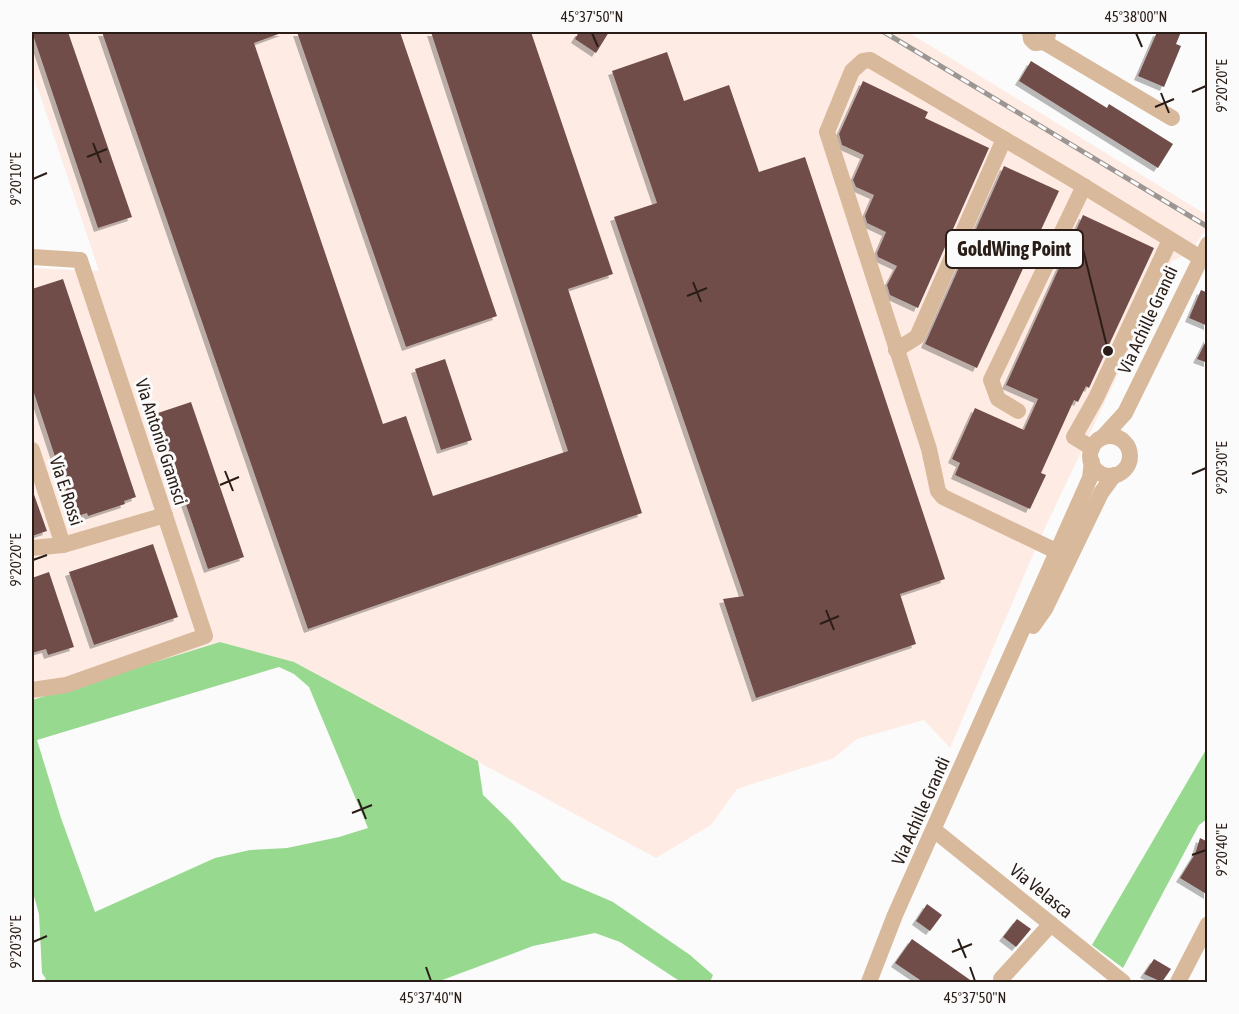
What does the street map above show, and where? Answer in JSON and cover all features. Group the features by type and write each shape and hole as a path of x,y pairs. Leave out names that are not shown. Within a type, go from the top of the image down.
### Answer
{"street":[{"path":"1030,32 1033,42 1046,37 1172,118"},
{"path":"1058,552 943,497 938,491 928,449 827,132 852,71 863,61 870,60 1084,186 1170,240 1205,248"},
{"path":"896,350 917,337 1004,139"},
{"path":"1018,411 998,399 991,380 1084,186"},
{"path":"1096,449 1074,437 1096,398 1170,240"},
{"name":"Via Achille Grandi","path":"868,982 895,915 1090,478 1096,449 1125,413 1205,248"},
{"name":"Via Antonio Gramsci","path":"32,257 80,260 206,636 66,685 32,690"},
{"name":"Via Achille Grandi","path":"1012,656 1045,609 1101,493 1114,475 1123,471 1130,462 1125,413"},
{"path":"1096,449 1114,436 1127,444"},
{"path":"1096,449 1100,473 1114,475"},
{"name":"Via E. Rossi","path":"32,450 63,545"},
{"path":"32,548 63,545 165,515"},
{"name":"Via Velasca","path":"934,830 1121,982"},
{"path":"1001,979 1051,924"},
{"path":"1178,982 1208,924"}],"shaded area":[{"path":"32,32 908,32 1207,215 1207,227 1190,253 1172,261 1042,534 950,748 924,720 857,739 834,758 737,789 711,825 656,858 294,662 220,642 68,689 32,694 32,268 99,271 32,71"}],"green space":[{"path":"220,642 294,662 478,761 483,795 512,823 562,880 613,902 690,955 713,975 710,982 681,982 620,942 595,933 533,946 437,982 39,982 46,979 42,973 39,914 32,889 32,700","holes":["279,667 294,674 309,687 368,828 287,848 250,850 215,858 95,912 61,818 37,740"]},
{"path":"1207,748 1207,819 1199,825 1123,968 1092,945"}],"building":[{"path":"32,32 68,32 132,217 98,228"},
{"path":"102,32 284,32 254,43 383,424 406,416 433,496 568,451 431,32 531,32 613,274 568,289 642,513 308,629"},
{"path":"297,32 400,32 497,316 406,347"},
{"path":"579,32 609,32 596,53 575,39"},
{"path":"1157,32 1181,32 1176,44 1181,46 1164,87 1138,76"},
{"path":"667,52 684,101 729,85 759,172 805,157 945,579 900,594 916,644 756,698 723,599 744,596 614,217 657,203 612,71"},
{"path":"1031,61 1107,108 1109,104 1173,144 1158,168 1019,81"},
{"path":"863,81 928,112 925,118 989,148 918,308 890,295 887,285 897,266 878,257 877,253 886,232 867,223 865,216 874,195 856,187 853,180 864,155 842,145 839,134"},
{"path":"1004,166 1059,191 977,368 925,344"},
{"path":"1083,215 1154,248 1089,388 1086,386 1078,402 1074,400 1041,473 1046,475 1030,509 955,475 960,463 952,459 975,408 1024,430 1038,399 1006,385"},
{"path":"63,279 136,497 124,501 125,504 88,516 87,513 75,517 32,387 32,289"},
{"path":"1201,290 1208,293 1208,326 1189,318"},
{"path":"1208,337 1208,363 1197,359"},
{"path":"445,359 472,440 441,450 415,369"},
{"path":"191,402 244,557 208,569 155,414"},
{"path":"32,489 47,531 32,536"},
{"path":"153,544 178,617 94,645 69,572"},
{"path":"49,572 74,647 48,655 46,649 32,653 32,578"},
{"path":"1200,838 1208,842 1208,895 1180,878 1195,854"},
{"path":"927,904 942,915 930,931 916,921"},
{"path":"1017,919 1031,929 1016,947 1003,937"},
{"path":"912,939 973,982 923,982 895,963"},
{"path":"1154,959 1171,969 1162,982 1144,974"}],"railway":[{"path":"884,32 1208,227"}],"place":[{"name":"GoldWing Point","path":"1108,351"}]}
